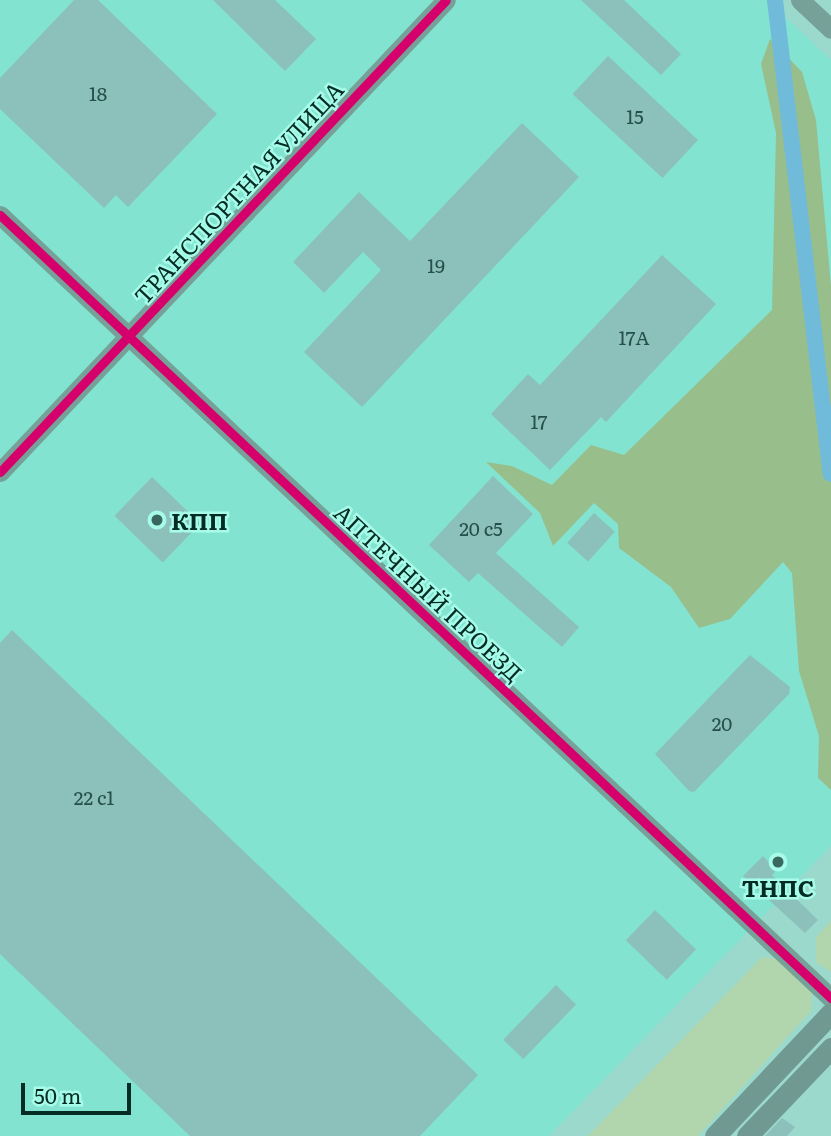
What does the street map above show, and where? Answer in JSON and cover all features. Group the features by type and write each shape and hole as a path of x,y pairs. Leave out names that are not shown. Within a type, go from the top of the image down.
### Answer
{"main road":[{"path":"715,1136 831,1013"},
{"path":"747,1136 831,1048"}],"street":[{"name":"ТРАНСПОРТНАЯ УЛИЦА","path":"0,472 446,0"},
{"path":"800,0 831,29"},
{"name":"АПТЕЧНЫЙ ПРОЕЗД","path":"0,215 831,998"}],"shaded area":[{"path":"0,0 767,0 831,60 831,846 549,1136 0,1136"},
{"path":"770,39 802,72 816,120 831,286 831,790 818,778 819,736 799,671 792,573 783,562 730,619 699,628 671,587 619,548 618,524 594,503 553,546 540,513 486,462 512,466 552,485 591,445 624,455 772,310 776,133 761,64"},
{"path":"831,921 831,972 816,962 816,937"},
{"path":"762,957 783,960 812,993 811,1011 698,1136 588,1136"}],"building":[{"path":"74,0 98,0 217,114 128,207 116,195 104,208 0,109 0,78"},
{"path":"213,0 275,0 316,39 285,71"},
{"path":"581,0 624,0 681,54 661,75"},
{"path":"608,56 698,140 662,178 573,94"},
{"path":"522,123 579,177 362,407 304,352 381,270 363,252 324,293 293,262 359,192 410,241"},
{"path":"662,255 716,304 606,422 601,417 550,470 491,414 528,374 540,385"},
{"path":"493,476 533,514 496,553 579,627 562,647 478,573 469,582 429,545"},
{"name":"КПП","path":"152,477 200,524 163,562 114,516"},
{"path":"594,513 615,532 588,561 567,543"},
{"path":"12,630 478,1075 420,1136 190,1136 0,954 0,643"},
{"path":"750,655 790,687 789,694 694,792 689,791 655,754"},
{"path":"763,856 777,870 772,875 818,920 805,933 743,876"},
{"path":"655,910 696,950 667,980 626,940"},
{"path":"556,985 576,1004 523,1059 503,1040"},
{"path":"782,1118 795,1127 787,1136 765,1136"}],"waterway":[{"path":"775,0 831,474"}],"cycle path":[{"path":"0,472 446,0"},
{"path":"0,215 831,998"}],"place":[{"name":"КПП","path":"157,520"},
{"name":"ТНПС","path":"778,862"}]}
